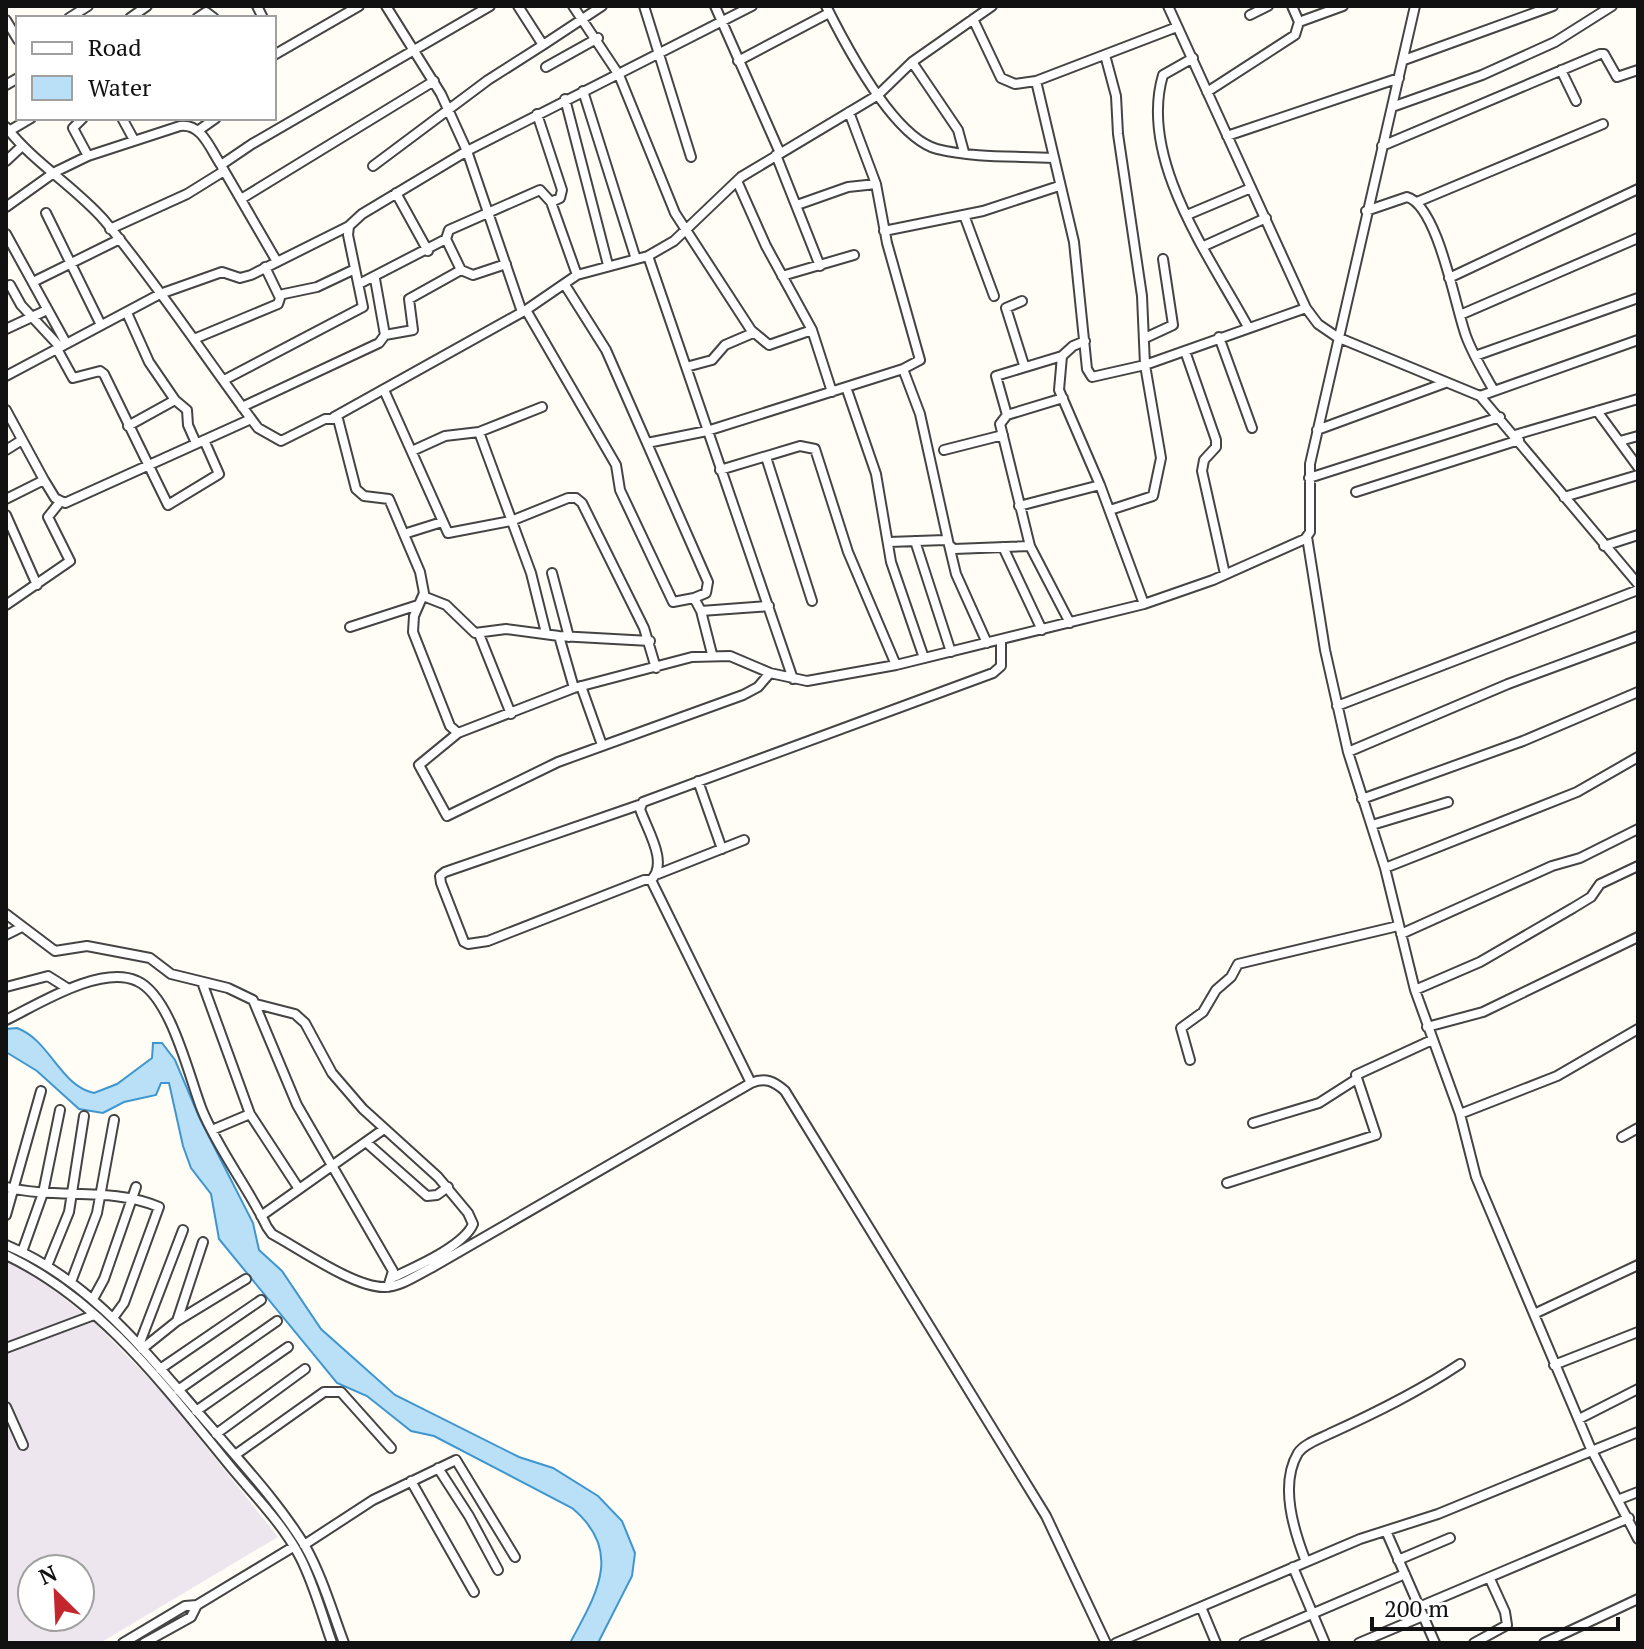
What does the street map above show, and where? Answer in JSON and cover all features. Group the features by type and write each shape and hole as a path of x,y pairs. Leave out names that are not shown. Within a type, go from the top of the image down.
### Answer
{"street":[{"path":"276,54 359,6"},
{"path":"386,6 434,81 448,109 467,151 524,311 616,465 620,490 673,602 706,593 708,582 606,350 565,285"},
{"path":"110,229 187,194 252,144 490,6"},
{"path":"518,6 543,45"},
{"path":"573,6 598,38 619,75 667,198 753,333 769,345 812,330"},
{"path":"373,166 448,109 602,6"},
{"path":"644,6 691,157"},
{"path":"715,6 778,154 820,266"},
{"path":"6,376 160,294 222,272 244,277 349,226 396,193 467,151 752,6"},
{"path":"27,120 7,129 21,147 55,172 120,239 251,419 272,439 281,441 384,390 524,311 577,275 635,256 648,256 686,230 737,181 878,95 912,62 992,6"},
{"path":"1168,6 1306,308 1318,324 1337,337 1480,396 1638,584"},
{"path":"1250,15 1268,6"},
{"path":"1207,92 1295,35 1299,22 1292,6"},
{"path":"1299,22 1343,6"},
{"path":"770,673 758,687 743,695 602,745 518,780 447,816 440,809 419,765 458,733 577,687 712,654 730,656 793,679 823,679 896,665 1144,604 1225,574 1307,537 1310,532 1309,478 1317,430 1415,6"},
{"path":"1404,60 1553,6"},
{"path":"1392,107 1482,75 1555,42 1612,6"},
{"path":"738,61 827,9 861,75 929,145 964,152 1053,158"},
{"path":"973,19 1001,78 1015,84 1036,81 1177,27"},
{"path":"546,67 598,38"},
{"path":"1382,146 1602,53 1617,77 1638,70"},
{"path":"1105,55 1116,96 1116,120 1142,296 1145,365 1161,458 1155,475 1155,490 1147,499 1110,510"},
{"path":"1193,58 1168,71 1161,81 1159,147 1187,215 1248,327"},
{"path":"912,62 958,130 964,152"},
{"path":"1561,70 1576,101"},
{"path":"1227,136 1399,78"},
{"path":"241,199 434,81"},
{"path":"1036,81 1074,242 1087,369 1092,377 1145,365 1306,308"},
{"path":"583,91 635,256"},
{"path":"565,99 608,265"},
{"path":"647,443 707,431 903,369 920,360 884,231 876,184 849,112"},
{"path":"537,114 562,190 560,198 551,202"},
{"path":"81,120 73,128 88,156"},
{"path":"123,120 134,140"},
{"path":"199,130 213,120"},
{"path":"6,207 55,172 178,122 199,130 276,260"},
{"path":"1417,202 1603,124"},
{"path":"6,161 21,147"},
{"path":"737,181 782,276 812,330 832,392"},
{"path":"797,205 848,187 876,184"},
{"path":"884,231 964,215 1059,186"},
{"path":"1187,215 1251,188"},
{"path":"1449,278 1638,189"},
{"path":"359,284 428,251 446,239 449,230 540,190 551,202 577,275"},
{"path":"396,193 428,251"},
{"path":"1366,211 1407,197 1417,202 1435,233 1475,356 1494,391"},
{"path":"46,213 101,325"},
{"path":"964,215 994,296"},
{"path":"1204,246 1266,218"},
{"path":"224,380 363,307 349,226"},
{"path":"6,234 9,247 31,278 47,310 73,378 103,372 166,502 173,504 219,474 188,425 187,410 175,400 149,362 127,313"},
{"path":"1460,315 1638,238"},
{"path":"61,346 32,317 8,286 71,265 120,239"},
{"path":"446,239 461,270 473,275 506,264"},
{"path":"782,276 854,255"},
{"path":"648,256 793,679"},
{"path":"1145,338 1173,325 1163,259"},
{"path":"194,339 278,304 279,295 265,267"},
{"path":"279,295 317,287 355,269"},
{"path":"242,407 379,343 385,335 413,330 409,299 461,270"},
{"path":"375,279 385,335"},
{"path":"1475,356 1638,298"},
{"path":"1022,301 1006,308 1024,365"},
{"path":"6,329 47,310"},
{"path":"686,367 712,360 725,345 753,333"},
{"path":"1219,337 1252,428"},
{"path":"1480,396 1638,340"},
{"path":"1007,415 995,379 1024,365 1062,356 1085,341"},
{"path":"1185,351 1216,440 1216,447 1204,460 1202,471 1225,574"},
{"path":"1062,356 1058,380 1063,398 1110,510 1144,604"},
{"path":"903,369 920,414 950,558 987,643"},
{"path":"1317,430 1445,383"},
{"path":"846,387 876,474 894,574 924,658"},
{"path":"384,390 445,530 454,534 511,521 576,498 650,641 656,668"},
{"path":"1063,398 1001,418 1030,546 1070,623"},
{"path":"1356,492 1638,399"},
{"path":"128,426 175,400"},
{"path":"412,451 445,436 479,432 542,407"},
{"path":"6,410 44,480 60,502"},
{"path":"1597,411 1638,467"},
{"path":"334,417 341,424 356,489 364,496 389,499 407,533 420,572 420,601 414,616 416,644 450,726 458,733"},
{"path":"1309,478 1500,417"},
{"path":"6,605 70,561 48,517 60,502 251,419"},
{"path":"479,432 536,590 546,633"},
{"path":"944,450 1003,435"},
{"path":"1620,441 1638,436"},
{"path":"6,450 22,440"},
{"path":"720,470 800,446 809,446 819,455 848,552 896,665"},
{"path":"766,457 812,601"},
{"path":"1564,497 1638,475"},
{"path":"6,499 44,480"},
{"path":"1019,506 1100,485"},
{"path":"6,515 37,585"},
{"path":"407,533 442,522"},
{"path":"1604,546 1638,535"},
{"path":"1307,537 1348,752 1385,868 1415,990 1460,1114 1476,1177 1591,1449 1620,1499 1638,1539"},
{"path":"915,541 951,652"},
{"path":"889,542 947,543 954,549 1030,546"},
{"path":"1003,547 1042,630"},
{"path":"552,573 577,687 602,745"},
{"path":"1337,706 1638,590"},
{"path":"694,598 701,611 712,654"},
{"path":"350,627 420,601 446,605 470,630 479,634 506,629 650,641"},
{"path":"701,611 769,606"},
{"path":"479,634 511,714"},
{"path":"1348,752 1508,684 1638,636"},
{"path":"744,840 488,941 468,944 464,942 440,876 993,673 1001,666 1001,640"},
{"path":"1362,799 1523,741 1638,692"},
{"path":"1385,868 1473,830 1500,825 1564,798 1638,757"},
{"path":"698,781 722,849"},
{"path":"1372,825 1448,802"},
{"path":"639,805 659,862 655,877 751,1083"},
{"path":"1190,1060 1181,1028 1209,1005 1216,990 1231,977 1238,964 1400,930 1552,866 1580,858 1638,829"},
{"path":"1415,990 1480,962 1581,903 1600,884 1638,866"},
{"path":"6,914 55,951 87,946 150,958 171,974 239,992 256,1004 295,1014 305,1023 332,1073 384,1129 448,1187 468,1213 471,1229 430,1259 394,1277 388,1287"},
{"path":"6,935 22,927"},
{"path":"1427,1027 1483,1012 1638,937"},
{"path":"6,987 48,976 67,988"},
{"path":"6,1020 67,988 122,979 138,981 150,991 169,1019 212,1130 272,1234 358,1280 388,1287 431,1268 751,1083 765,1079 785,1091 1046,1516 1106,1643"},
{"path":"202,982 250,1114 299,1189"},
{"path":"256,1004 287,1085 331,1167 384,1253 394,1277"},
{"path":"1460,1114 1557,1076 1638,1029"},
{"path":"1253,1123 1329,1099 1355,1080 1362,1070 1432,1040"},
{"path":"1227,1183 1376,1135 1355,1080"},
{"path":"6,1215 41,1091"},
{"path":"22,1252 43,1193 60,1110"},
{"path":"212,1130 250,1114"},
{"path":"47,1266 62,1233 73,1194 84,1116"},
{"path":"71,1282 101,1193 114,1120"},
{"path":"1622,1137 1638,1128"},
{"path":"261,1216 384,1129"},
{"path":"367,1143 427,1196 437,1195 448,1187"},
{"path":"11,1189 73,1194 134,1191 159,1207 124,1303 113,1318"},
{"path":"93,1299 104,1279 134,1191"},
{"path":"141,1347 183,1230"},
{"path":"177,1321 203,1242"},
{"path":"6,1245 47,1266 93,1299 141,1347 235,1455 304,1545 344,1643"},
{"path":"6,1255 40,1273 94,1315 128,1345 159,1380 293,1547 332,1643"},
{"path":"1534,1314 1638,1265"},
{"path":"141,1347 246,1279"},
{"path":"160,1369 261,1300"},
{"path":"6,1348 94,1315"},
{"path":"178,1390 277,1321"},
{"path":"1554,1365 1638,1332"},
{"path":"196,1411 288,1347"},
{"path":"1306,1562 1291,1517 1291,1478 1298,1453 1315,1441 1417,1393 1460,1364"},
{"path":"216,1434 305,1369"},
{"path":"1579,1419 1638,1389"},
{"path":"235,1455 324,1392 333,1390 341,1392 391,1448"},
{"path":"6,1407 23,1445"},
{"path":"1116,1643 1293,1567 1546,1471 1591,1449 1638,1432"},
{"path":"304,1545 373,1500 456,1460 515,1557"},
{"path":"438,1468 498,1570"},
{"path":"411,1481 474,1592"},
{"path":"1620,1499 1638,1492"},
{"path":"1359,1643 1490,1579 1629,1518"},
{"path":"1386,1531 1435,1643"},
{"path":"1398,1560 1450,1538"},
{"path":"123,1643 185,1606 197,1605 293,1547"},
{"path":"1293,1567 1325,1643"},
{"path":"1244,1643 1405,1574"},
{"path":"1474,1643 1507,1625 1505,1612 1490,1579"},
{"path":"1544,1643 1638,1599"},
{"path":"144,1643 191,1617 197,1605"},
{"path":"1201,1607 1216,1643"}],"shaded area":[{"path":"6,1261 41,1280 96,1324 163,1393 278,1537 100,1643 6,1643"}],"water":[{"path":"17,1028 38,1042 72,1082 94,1093 117,1084 152,1058 153,1043 162,1043 175,1060 200,1119 253,1223 259,1250 282,1271 321,1329 395,1395 519,1457 553,1468 598,1496 622,1521 635,1553 632,1576 598,1643 570,1643 596,1591 601,1558 598,1541 572,1508 434,1436 411,1431 367,1396 337,1383 219,1239 211,1194 191,1168 169,1083 161,1083 156,1095 124,1102 103,1113 79,1109 37,1071 6,1052 6,1029"}]}
